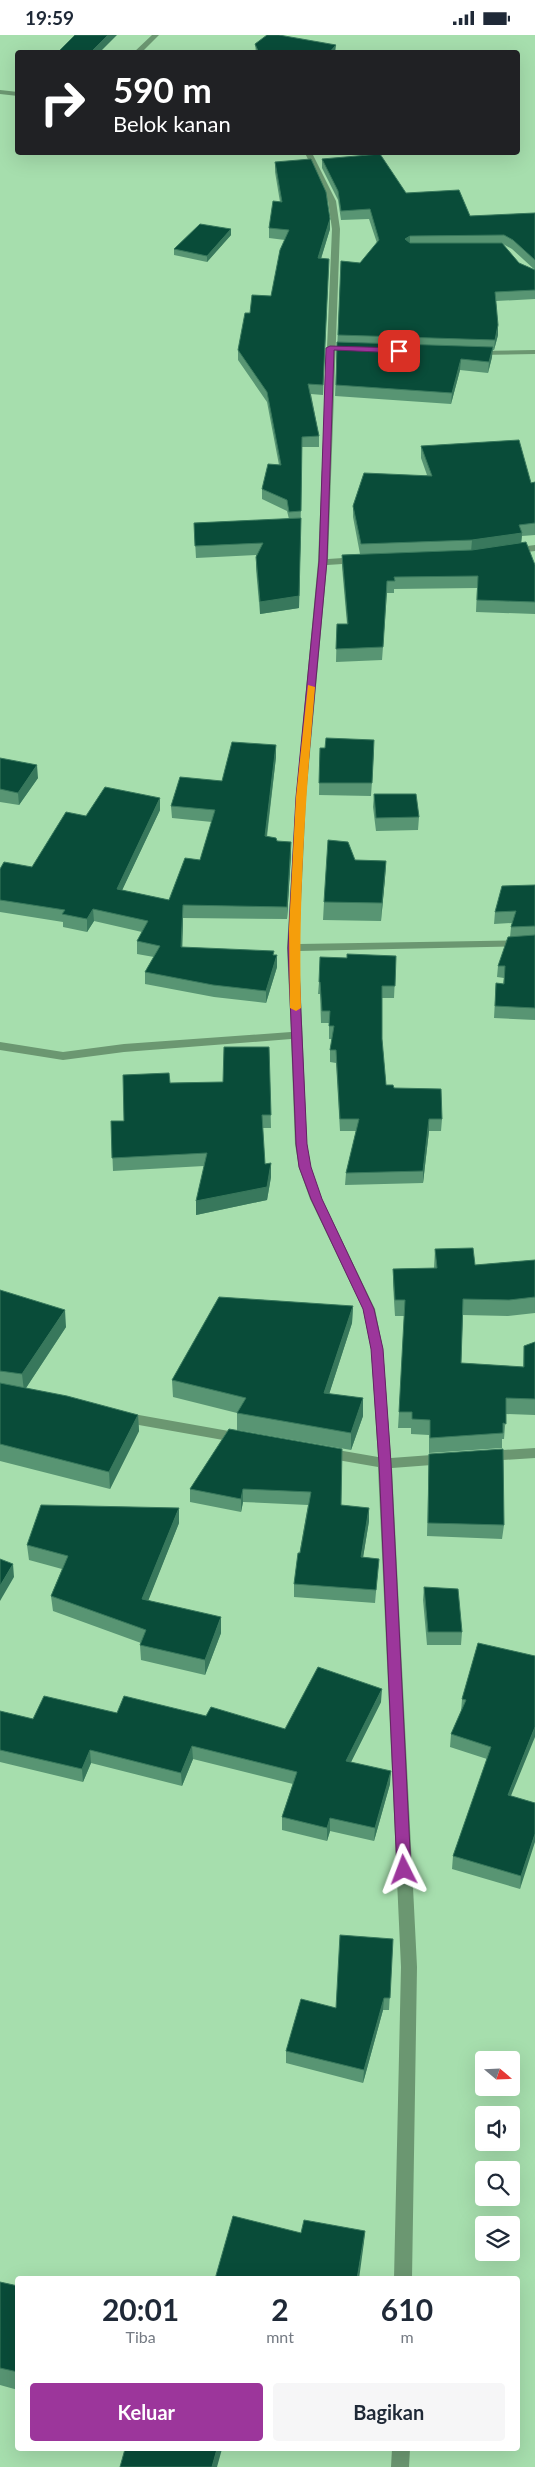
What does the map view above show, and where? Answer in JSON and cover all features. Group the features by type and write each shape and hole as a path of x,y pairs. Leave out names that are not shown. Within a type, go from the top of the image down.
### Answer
{"street":[{"path":"139,50 156,35"},
{"path":"0,92 15,94"},
{"path":"309,155 332,201 336,229 335,348 323,561 301,797 293,948 301,1144 305,1167 316,1199 369,1309 377,1349 385,1463 408,1967 403,2276"},
{"path":"462,353 535,352"},
{"path":"498,553 535,548"},
{"path":"323,561 372,560"},
{"path":"293,948 535,943"},
{"path":"0,1046 63,1056 124,1048 297,1035"},
{"path":"106,1414 250,1439"},
{"path":"308,1450 385,1463 460,1458"},
{"path":"479,1457 535,1453"},
{"path":"400,2451 400,2467"}],"building":[{"path":"75,35 108,35 93,50 60,50"},
{"path":"267,35 279,35 336,45 332,50 258,50 255,44"},
{"path":"381,155 406,193 459,190 470,216 535,213 535,260 513,240 504,235 410,236 405,239 410,243 502,243 519,263 535,270 535,290 495,292 498,325 495,340 338,335 341,261 360,263 379,240 370,209 341,211 338,191 322,159"},
{"path":"311,159 326,192 330,219 318,258 329,259 323,385 308,384 319,436 302,437 301,511 289,512 287,500 262,489 268,464 281,465 267,392 238,350 245,313 250,313 252,295 271,296 280,250 289,230 269,228 273,201 282,202 275,162"},
{"path":"200,224 231,229 207,256 174,249"},
{"path":"337,342 493,347 489,362 461,359 452,393 336,385"},
{"path":"519,440 531,483 535,482 535,523 519,525 522,533 472,540 361,544 353,506 364,473 432,476 421,446"},
{"path":"301,518 299,596 260,602 256,557 263,543 195,546 194,523"},
{"path":"526,542 535,565 535,602 477,600 478,576 394,577 395,581 387,581 383,647 336,649 337,624 348,624 342,555 472,550"},
{"path":"326,738 374,740 372,783 319,783 320,748 325,748"},
{"path":"232,742 276,745 265,836 276,838 277,841 291,842 287,907 183,905 181,947 274,951 273,955 277,955 266,991 213,985 145,972 160,946 137,941 148,921 93,909 87,919 62,914 65,910 0,900 0,869 4,862 32,867 66,812 86,816 105,787 160,798 117,889 169,900 185,858 200,860 215,810 171,806 180,777 222,781"},
{"path":"0,758 37,765 18,793 0,789"},
{"path":"374,794 416,794 419,817 376,818"},
{"path":"328,840 348,842 355,860 386,861 382,903 324,902"},
{"path":"535,885 535,926 511,927 516,911 495,912 502,886"},
{"path":"535,935 535,1008 495,1006 496,983 504,984 505,966 498,966 508,937"},
{"path":"347,954 396,956 395,986 382,986 382,1039 386,1085 393,1085 394,1088 441,1089 442,1119 429,1119 423,1171 346,1173 359,1119 340,1119 336,1050 330,1050 334,1026 329,1026 330,1011 322,1011 319,982 320,957 347,958"},
{"path":"224,1047 269,1047 271,1115 262,1115 265,1164 271,1163 267,1187 196,1201 207,1153 112,1158 111,1121 124,1121 123,1075 169,1073 170,1083 223,1082"},
{"path":"473,1248 475,1265 535,1260 535,1297 509,1300 463,1299 461,1363 524,1367 524,1346 535,1342 535,1399 506,1398 506,1424 503,1423 503,1433 430,1438 430,1420 412,1419 412,1412 399,1412 405,1300 395,1300 393,1269 437,1268 435,1249"},
{"path":"0,1290 65,1310 22,1374 0,1371"},
{"path":"219,1297 353,1306 324,1393 363,1398 351,1433 237,1413 246,1398 172,1380"},
{"path":"0,1383 67,1396 138,1415 109,1472 0,1444"},
{"path":"229,1429 342,1449 341,1505 369,1508 361,1557 379,1559 376,1590 294,1584 298,1553 300,1553 311,1492 243,1489 241,1499 190,1489"},
{"path":"503,1449 504,1525 428,1523 429,1454"},
{"path":"41,1505 179,1508 142,1599 221,1617 205,1660 140,1645 146,1630 51,1596 68,1556 27,1545"},
{"path":"0,1559 13,1564 0,1586"},
{"path":"424,1587 458,1589 462,1632 428,1632"},
{"path":"478,1643 535,1656 535,1727 508,1795 535,1803 535,1834 521,1876 453,1856 491,1747 451,1734 466,1700 462,1699"},
{"path":"318,1667 382,1689 346,1761 391,1771 375,1828 330,1818 327,1828 282,1817 297,1772 192,1746 181,1773 90,1750 82,1769 0,1750 0,1711 33,1719 44,1696 117,1713 124,1696 206,1716 211,1707 285,1729"},
{"path":"340,1935 393,1939 390,1998 384,1998 364,2070 286,2051 301,1999 336,2008"},
{"path":"233,2216 301,2233 304,2220 365,2231 358,2276 216,2276"},
{"path":"0,2282 15,2285 15,2371 0,2368"},
{"path":"124,2451 216,2451 212,2467 120,2467"}],"slow traffic":[{"path":"296,1008 293,948 301,797 311,687"}],"route":[{"path":"399,351 330,348 323,561 301,797 293,948 301,1144 305,1167 316,1199 369,1309 377,1349 385,1463 404,1870"}]}
